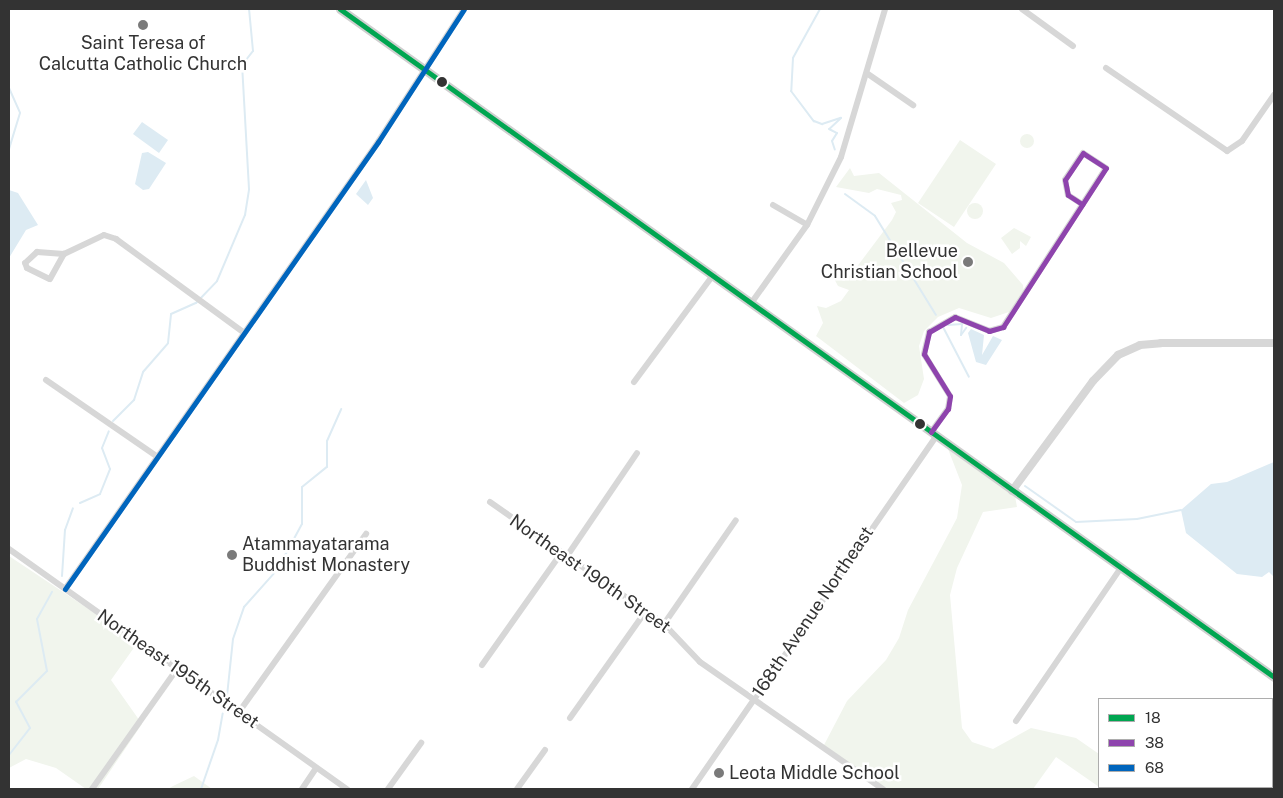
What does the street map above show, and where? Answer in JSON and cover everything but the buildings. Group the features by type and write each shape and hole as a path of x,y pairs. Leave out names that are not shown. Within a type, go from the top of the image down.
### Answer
{"main road":[{"path":"340,9 714,274 1120,569 1274,677"}],"street":[{"path":"65,589 427,70 464,9"},
{"path":"752,302 807,224 841,157 868,74 885,9"},
{"path":"1022,9 1073,46"},
{"path":"1106,68 1227,151 1242,141 1274,95"},
{"path":"868,74 913,106"},
{"path":"1083,153 1106,168 1082,204 1068,195 1066,180 1083,153"},
{"name":"168th Avenue Northeast","path":"692,789 934,434 948,409 950,396 924,354 929,332 955,317 989,332 1003,327 1082,204"},
{"path":"773,205 807,224"},
{"path":"64,254 50,279 36,274 25,263 37,252 64,254 96,237 116,239 243,332"},
{"path":"634,382 714,274"},
{"path":"1012,491 1107,363 1140,346 1274,343"},
{"path":"46,380 156,456"},
{"path":"482,665 638,453"},
{"name":"Northeast 190th Street","path":"490,502 562,557 664,624 700,662 883,789"},
{"path":"664,624 736,520"},
{"path":"239,712 366,534"},
{"name":"Northeast 195th Street","path":"9,549 347,789"},
{"path":"1016,721 1120,569"},
{"path":"570,718 645,612"},
{"path":"92,789 177,669"},
{"path":"388,789 421,743"},
{"path":"517,789 545,750"},
{"path":"302,789 316,768"}],"shaded area":[{"path":"142,122 168,140 159,153 133,134"},
{"path":"1024,134 1030,134 1034,141 1030,148 1024,148 1020,144 1020,138"},
{"path":"960,140 996,164 954,227 918,203"},
{"path":"148,152 166,163 149,189 143,190 135,184 142,153"},
{"path":"850,168 854,176 879,173 967,243 1004,263 1023,285 1024,293 1009,312 991,318 959,308 938,317 924,331 919,346 924,379 918,395 904,403 816,336 823,323 817,306 826,308 841,301 849,290 838,286 830,271 837,267 850,276 892,220 896,212 891,203 902,200 901,195 877,189 869,193 836,187"},
{"path":"366,180 373,198 368,205 356,194"},
{"path":"9,190 18,193 38,225 26,230 9,258"},
{"path":"975,203 981,205 983,211 981,217 975,219 969,217 967,211 969,205"},
{"path":"1014,228 1031,237 1026,246 1020,241 1020,248 1012,254 1001,238"},
{"path":"971,329 984,335 982,355 993,336 1002,340 986,365 976,362 968,333"},
{"path":"948,449 1015,496 1017,507 983,512 957,568 950,595 962,728 972,742 993,749 1031,728 1076,738 1098,753 1098,786 1056,757 1033,789 884,789 824,745 847,701 886,660 899,638 908,610 957,518 962,485"},
{"path":"1274,462 1274,577 1269,572 1262,577 1237,574 1186,533 1181,510 1211,484 1227,482"},
{"path":"9,556 138,642 111,680 142,724 98,789 86,789 56,768 26,759 9,768"},
{"path":"194,776 212,789 168,789 173,786"}],"waterway":[{"path":"113,421 134,400 143,372 168,343 171,314 196,303 217,281 245,215 249,189 242,65 253,51 249,9"},
{"path":"820,9 793,58 791,91 814,121 822,124 841,118 829,129 837,133 832,141 835,150"},
{"path":"9,88 20,113 9,149"},
{"path":"845,194 875,216 936,315"},
{"path":"948,325 962,324 961,335 966,328"},
{"path":"943,327 969,377"},
{"path":"227,696 233,639 244,607 277,570 302,524 302,487 327,467 327,441 341,409"},
{"path":"80,503 100,494 110,469 102,448 109,431"},
{"path":"1025,486 1076,522 1137,519 1181,510"},
{"path":"62,576 65,530 73,508"},
{"path":"9,755 30,728 16,702 47,671 37,619 52,592"},
{"path":"201,789 218,740 223,713"}],"transit line":[{"name":"18","path":"340,9 1274,677"},
{"name":"68","path":"65,589 378,142 464,9"},
{"name":"38","path":"931,432 948,409 950,396 924,354 929,332 955,317 989,331 1003,327 1106,168 1083,153 1065,180 1068,195 1082,204"}],"place":[{"name":"Saint Teresa of Calcutta Catholic Church","path":"143,25"},
{"name":"Bellevue Christian School","path":"968,262"},
{"name":"Atammayatarama Buddhist Monastery","path":"232,555"},
{"name":"Leota Middle School","path":"719,773"}]}
